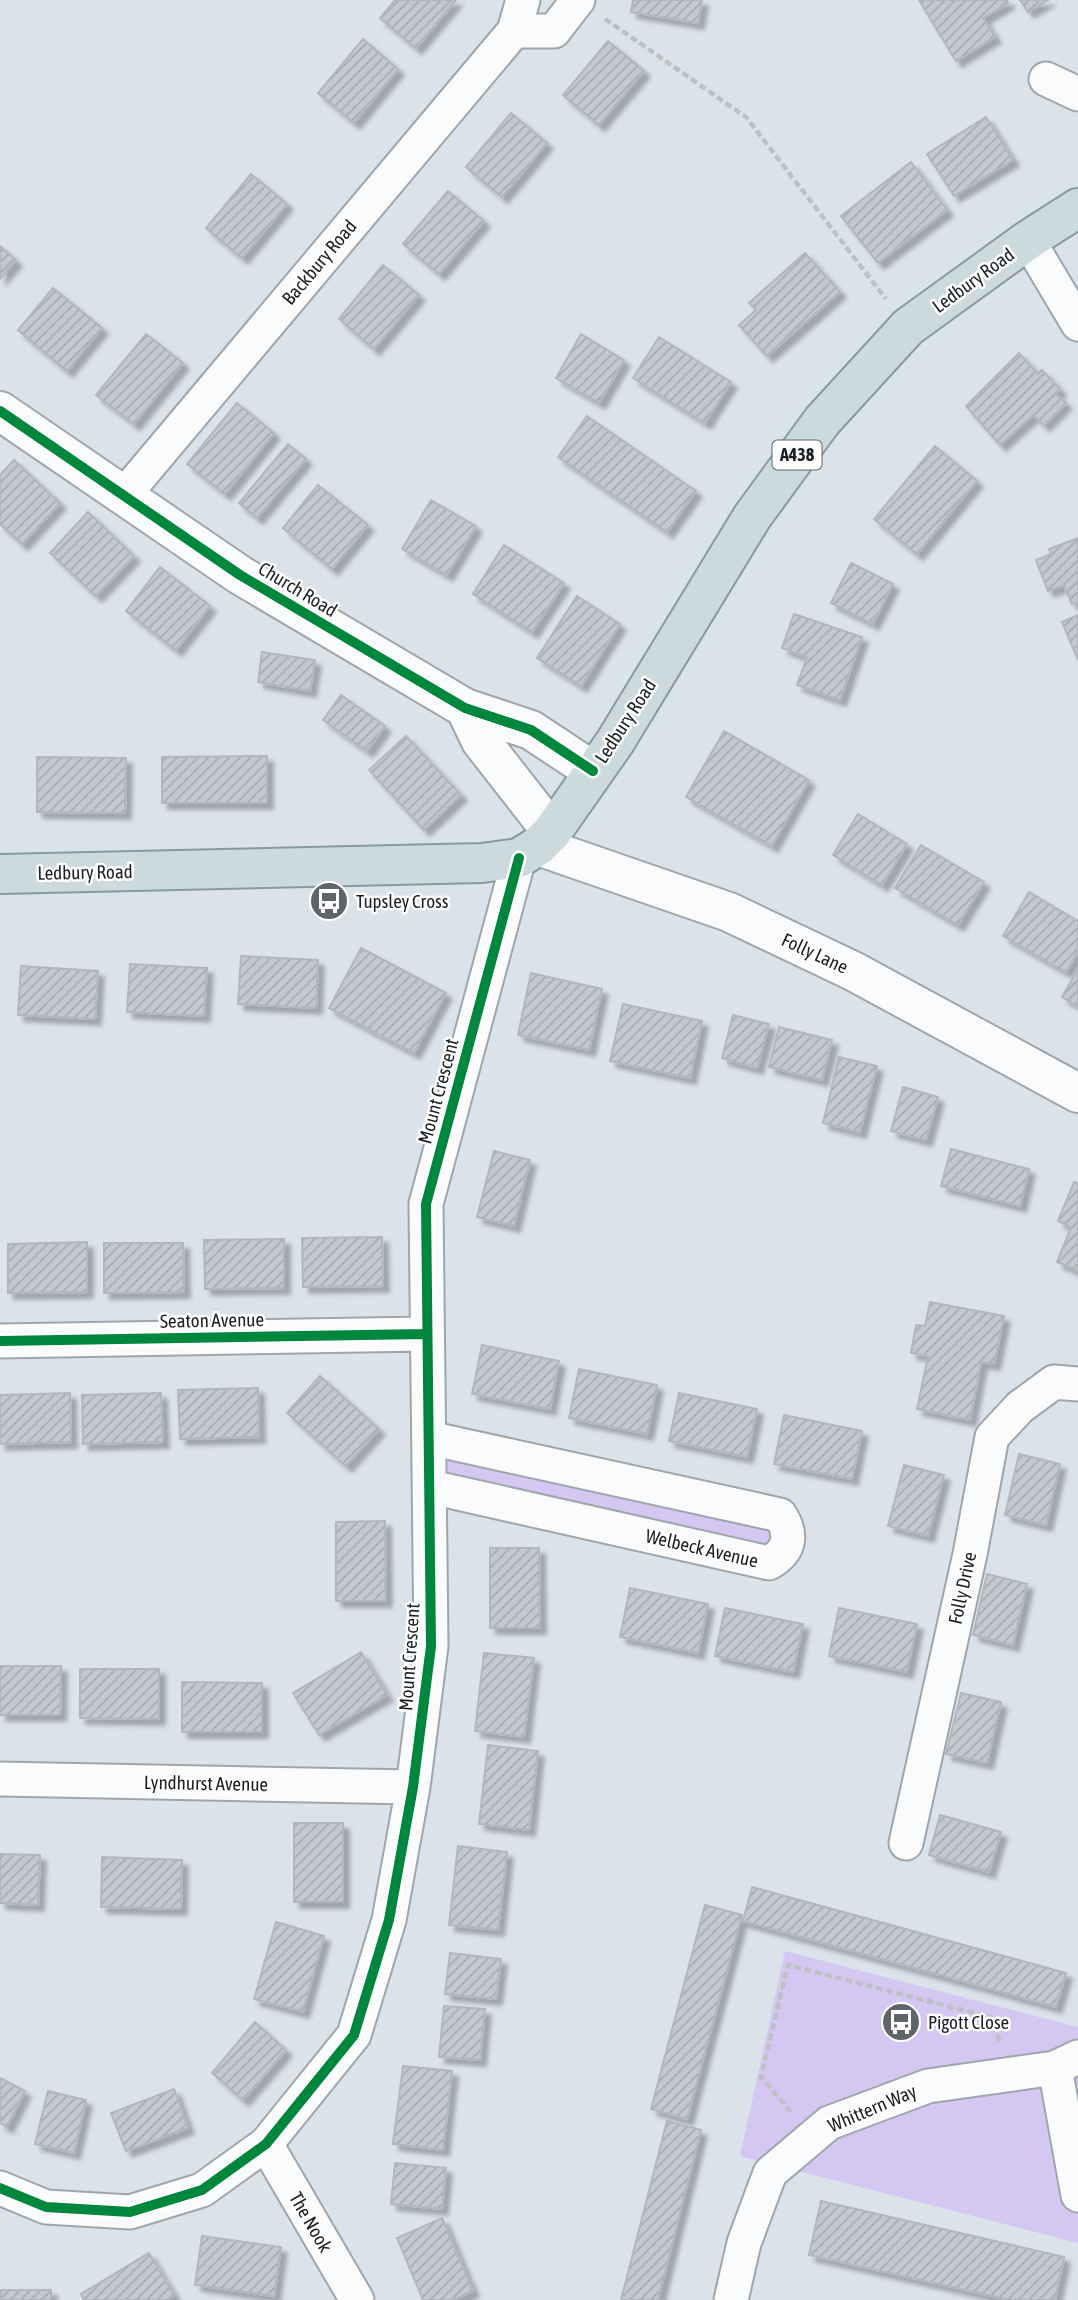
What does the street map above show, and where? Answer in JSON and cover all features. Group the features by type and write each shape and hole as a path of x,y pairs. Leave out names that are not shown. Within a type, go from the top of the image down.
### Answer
{"highway":[{"name":"Ledbury Road","path":"0,874 482,863 536,845 615,742 752,517 822,421 908,327 1028,240 1078,208"}],"street":[{"name":"Backbury Road","path":"124,494 518,15 554,31 578,0"},
{"path":"1045,79 1078,94"},
{"path":"1028,240 1078,324"},
{"name":"Church Road","path":"0,411 240,575 465,708 531,730 593,771"},
{"path":"465,708 536,845"},
{"name":"Folly Lane","path":"536,845 729,912 853,971 1078,1093"},
{"name":"Mount Crescent","path":"0,2188 46,2207 130,2212 202,2190 266,2144 355,2035 389,1920 412,1787 431,1646 431,1487 425,1334 426,1204 536,845"},
{"name":"Seaton Avenue","path":"0,1341 425,1334"},
{"name":"Folly Drive","path":"906,1843 970,1554 992,1437 1020,1407 1054,1382 1078,1384"},
{"name":"Welbeck Avenue","path":"429,1438 780,1515 788,1528 789,1541 782,1555 769,1563 431,1487"},
{"name":"Lyndhurst Avenue","path":"0,1779 412,1787"},
{"path":"1066,2063 1078,2196"},
{"name":"Whittern Way","path":"731,2300 744,2243 770,2173 829,2123 928,2085 1012,2074 1066,2063"},
{"name":"The Nook","path":"266,2144 357,2300"}],"path":[{"path":"578,0 746,117 908,327"},
{"path":"813,2137 761,2077 788,1965 990,2017 1012,2074"}],"shaded area":[{"path":"429,1438 780,1515 782,1555 431,1487"},
{"path":"785,1951 1078,2027 1078,2243 740,2156"}],"building":[{"path":"395,0 456,0 416,48 380,18"},
{"path":"633,0 702,0 698,23 631,12"},
{"path":"919,0 1007,0 1008,3 983,18 995,37 956,61"},
{"path":"1020,0 1048,0 1028,12"},
{"path":"363,39 398,69 354,123 318,93"},
{"path":"608,41 644,71 599,125 563,95"},
{"path":"511,113 547,143 502,197 466,167"},
{"path":"986,117 1013,160 954,196 927,154"},
{"path":"911,162 947,210 878,263 841,216"},
{"path":"251,174 287,204 242,258 206,228"},
{"path":"448,191 484,221 439,274 403,244"},
{"path":"0,246 16,260 0,279"},
{"path":"805,253 840,292 767,356 739,325 756,310 749,303"},
{"path":"383,265 419,295 374,349 339,319"},
{"path":"53,288 102,328 67,371 18,330"},
{"path":"146,334 183,363 134,424 96,395"},
{"path":"581,334 624,360 599,403 556,378"},
{"path":"659,337 731,382 705,423 633,378"},
{"path":"1019,353 1038,374 1042,370 1060,389 1056,394 1066,403 1044,425 1033,415 1000,445 966,406"},
{"path":"237,403 274,433 225,494 187,464"},
{"path":"587,416 696,491 667,532 558,457"},
{"path":"288,444 306,459 257,518 239,503"},
{"path":"935,446 977,481 917,554 874,519"},
{"path":"14,460 60,503 22,544 0,524 0,475"},
{"path":"318,485 368,525 332,569 283,528"},
{"path":"431,500 476,526 447,575 402,549"},
{"path":"88,512 134,556 96,596 50,553"},
{"path":"1078,538 1078,602 1072,604 1064,585 1048,591 1036,560 1051,554 1049,549"},
{"path":"504,545 564,583 532,632 473,594"},
{"path":"851,563 893,584 873,624 831,603"},
{"path":"160,567 210,606 176,650 126,611"},
{"path":"577,596 620,624 581,686 537,658"},
{"path":"794,614 862,637 840,700 797,685 807,657 782,648"},
{"path":"1078,615 1078,660 1062,622"},
{"path":"262,652 315,660 310,691 258,682"},
{"path":"341,695 385,726 367,751 323,720"},
{"path":"724,731 809,780 772,846 686,797"},
{"path":"406,736 461,795 424,830 369,770"},
{"path":"267,756 267,803 162,803 162,757"},
{"path":"37,757 126,758 125,813 37,812"},
{"path":"858,814 907,844 882,885 833,855"},
{"path":"921,845 984,882 958,925 895,888"},
{"path":"1029,892 1078,921 1078,952 1066,972 1003,936"},
{"path":"361,948 446,993 414,1053 329,1008"},
{"path":"241,956 318,960 316,1008 238,1004"},
{"path":"130,964 207,968 204,1016 127,1012"},
{"path":"21,966 98,971 95,1019 18,1015"},
{"path":"1078,969 1078,1006 1062,997"},
{"path":"531,973 602,989 589,1050 518,1035"},
{"path":"623,1004 702,1021 690,1078 610,1061"},
{"path":"733,1015 769,1024 757,1068 722,1058"},
{"path":"779,1027 832,1040 822,1080 769,1067"},
{"path":"839,1057 877,1066 860,1132 823,1123"},
{"path":"903,1087 938,1097 926,1140 891,1131"},
{"path":"951,1149 1029,1169 1020,1206 941,1186"},
{"path":"494,1151 530,1160 514,1226 477,1217"},
{"path":"1074,1182 1078,1183 1078,1271 1057,1262 1071,1227 1058,1221"},
{"path":"382,1237 383,1286 303,1287 302,1238"},
{"path":"284,1239 284,1288 205,1289 204,1240"},
{"path":"87,1242 87,1292 8,1293 8,1244"},
{"path":"104,1243 183,1243 184,1292 104,1293"},
{"path":"930,1302 1004,1316 994,1364 981,1362 970,1420 917,1409 928,1356 911,1353 916,1325 925,1326"},
{"path":"482,1345 559,1361 550,1409 472,1394"},
{"path":"579,1369 657,1385 647,1434 569,1418"},
{"path":"320,1376 379,1429 346,1466 287,1413"},
{"path":"258,1388 259,1437 180,1439 178,1390"},
{"path":"70,1393 71,1442 0,1444 0,1395"},
{"path":"161,1393 163,1442 83,1444 82,1395"},
{"path":"679,1393 757,1409 747,1457 669,1441"},
{"path":"784,1415 862,1431 852,1479 774,1464"},
{"path":"1019,1454 1060,1464 1046,1525 1005,1515"},
{"path":"904,1465 944,1475 928,1536 888,1526"},
{"path":"385,1521 386,1601 336,1601 336,1522"},
{"path":"490,1548 539,1548 540,1628 490,1628"},
{"path":"987,1574 1027,1584 1013,1645 973,1635"},
{"path":"630,1588 708,1604 698,1653 620,1637"},
{"path":"725,1608 803,1624 793,1672 715,1656"},
{"path":"839,1608 917,1624 907,1672 829,1656"},
{"path":"361,1652 387,1695 319,1735 293,1693"},
{"path":"484,1653 534,1658 524,1737 475,1731"},
{"path":"0,1666 61,1666 60,1715 0,1715"},
{"path":"80,1669 159,1669 159,1719 80,1718"},
{"path":"182,1682 262,1683 262,1732 182,1732"},
{"path":"961,1693 1001,1702 987,1763 946,1754"},
{"path":"488,1745 538,1751 529,1830 479,1824"},
{"path":"940,1815 1001,1832 989,1872 929,1855"},
{"path":"294,1823 343,1823 343,1902 294,1902"},
{"path":"458,1846 507,1852 498,1930 449,1925"},
{"path":"0,1854 40,1855 38,1905 0,1903"},
{"path":"102,1857 182,1860 181,1909 101,1907"},
{"path":"752,1887 1066,1973 1056,2007 743,1921"},
{"path":"705,1905 742,1915 687,2119 651,2109"},
{"path":"276,1922 324,1936 303,2012 254,1999"},
{"path":"450,1953 501,1959 496,1999 445,1994"},
{"path":"444,2006 485,2009 480,2060 439,2057"},
{"path":"255,2022 286,2050 243,2100 212,2073"},
{"path":"403,2066 452,2071 443,2150 393,2144"},
{"path":"0,2078 25,2091 7,2127 0,2123"},
{"path":"174,2089 188,2128 126,2151 111,2113"},
{"path":"48,2091 86,2100 74,2153 35,2144"},
{"path":"667,2121 701,2130 658,2300 621,2300"},
{"path":"395,2163 446,2168 442,2209 391,2204"},
{"path":"821,2201 1064,2257 1055,2300 1010,2300 809,2255"},
{"path":"442,2218 473,2291 453,2300 423,2300 397,2238"},
{"path":"202,2236 281,2247 274,2296 195,2285"},
{"path":"149,2253 174,2295 166,2300 84,2300 81,2294"},
{"path":"1,2290 51,2290 51,2300 1,2300"}],"cycle path":[{"path":"0,411 240,575 465,708 531,730 593,771"},
{"path":"0,2188 46,2207 130,2212 202,2190 266,2144 354,2035 389,1920 413,1787 431,1646 426,1204 519,858"},
{"path":"0,1341 425,1334"}],"place":[{"name":"Tupsley Cross","path":"329,901"},
{"name":"Pigott Close","path":"901,2022"}]}
